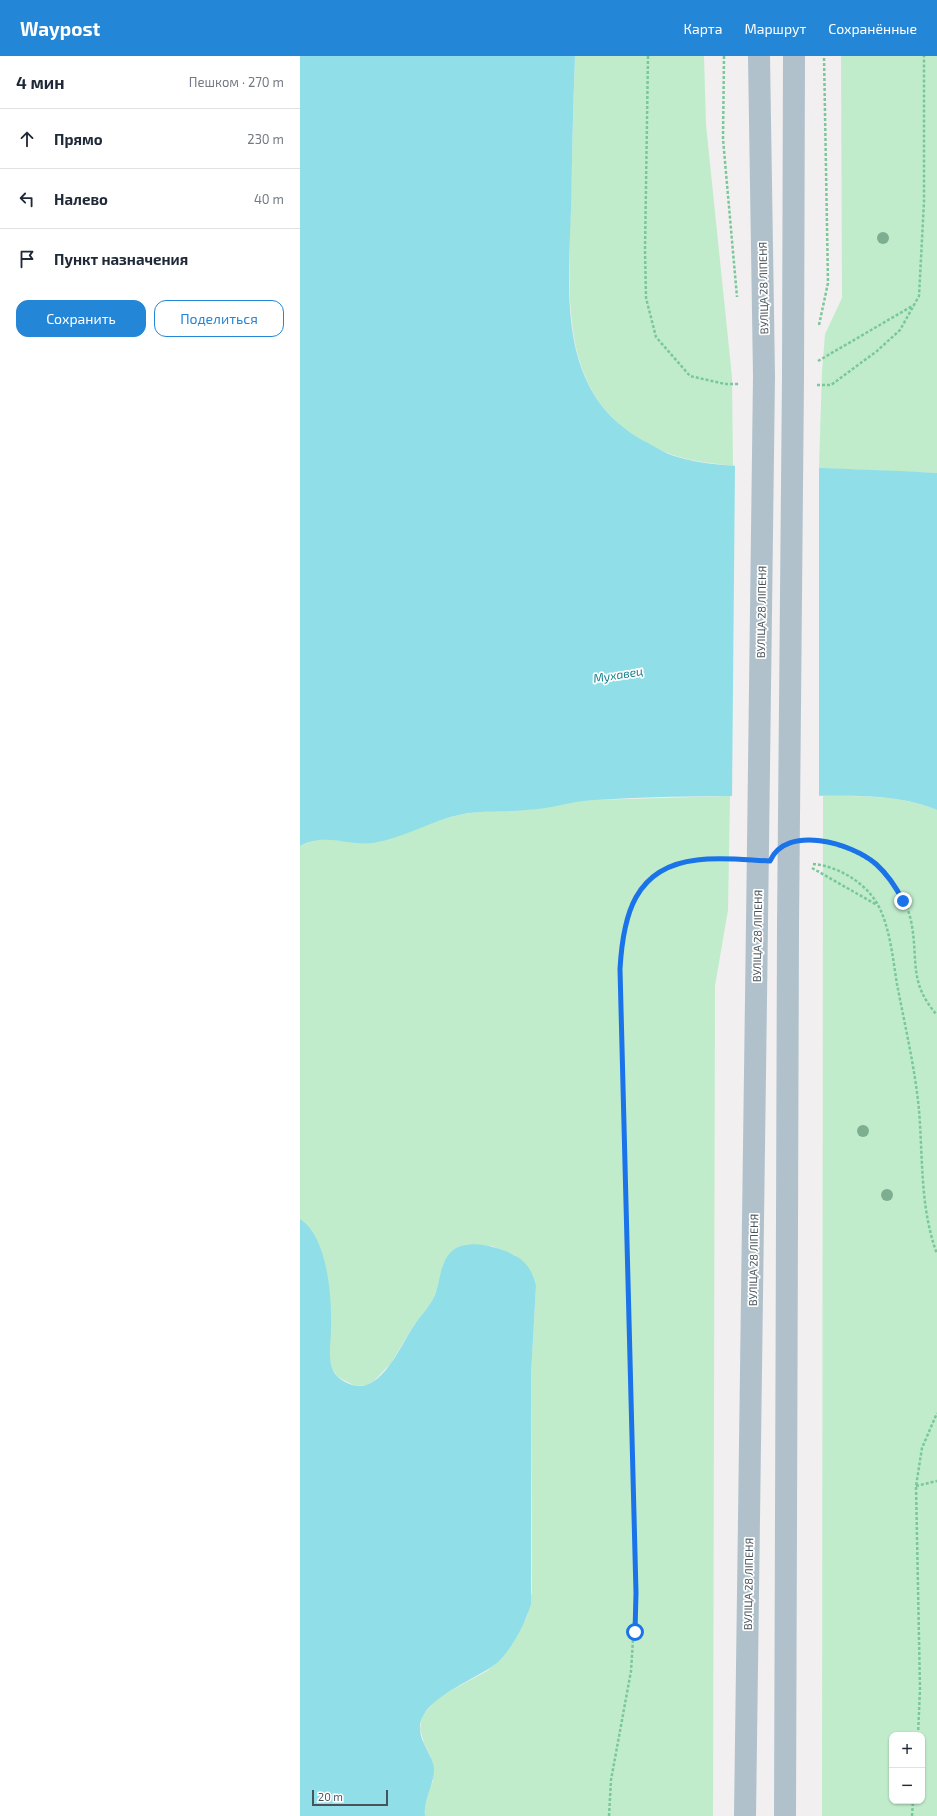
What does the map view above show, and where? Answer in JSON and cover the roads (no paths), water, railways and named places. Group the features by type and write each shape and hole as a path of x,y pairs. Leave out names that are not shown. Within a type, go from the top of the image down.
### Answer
{"main road":[{"name":"ВУЛІЦА 28 ЛІПЕНЯ","path":"745,1816 764,376 760,56"},
{"path":"784,1816 794,56"}],"water":[{"name":"Мухавец","path":"300,56 575,56 569,276 570,309 574,341 583,372 597,399 618,423 661,450 671,455 688,460 734,466 937,473 937,810 906,801 889,798 855,796 700,796 621,798 586,801 519,811 463,814 440,820 384,841 373,843 318,840 300,846"},
{"path":"300,1219 317,1239 326,1269 331,1301 330,1353 332,1368 336,1375 352,1385 361,1386 370,1384 378,1378 392,1361 415,1324 432,1301 444,1262 453,1250 471,1244 503,1250 519,1258 528,1267 536,1286 531,1375 531,1604 518,1635 498,1662 439,1699 429,1708 422,1718 420,1729 422,1739 434,1769 434,1775 426,1804 425,1816 300,1816"}]}
